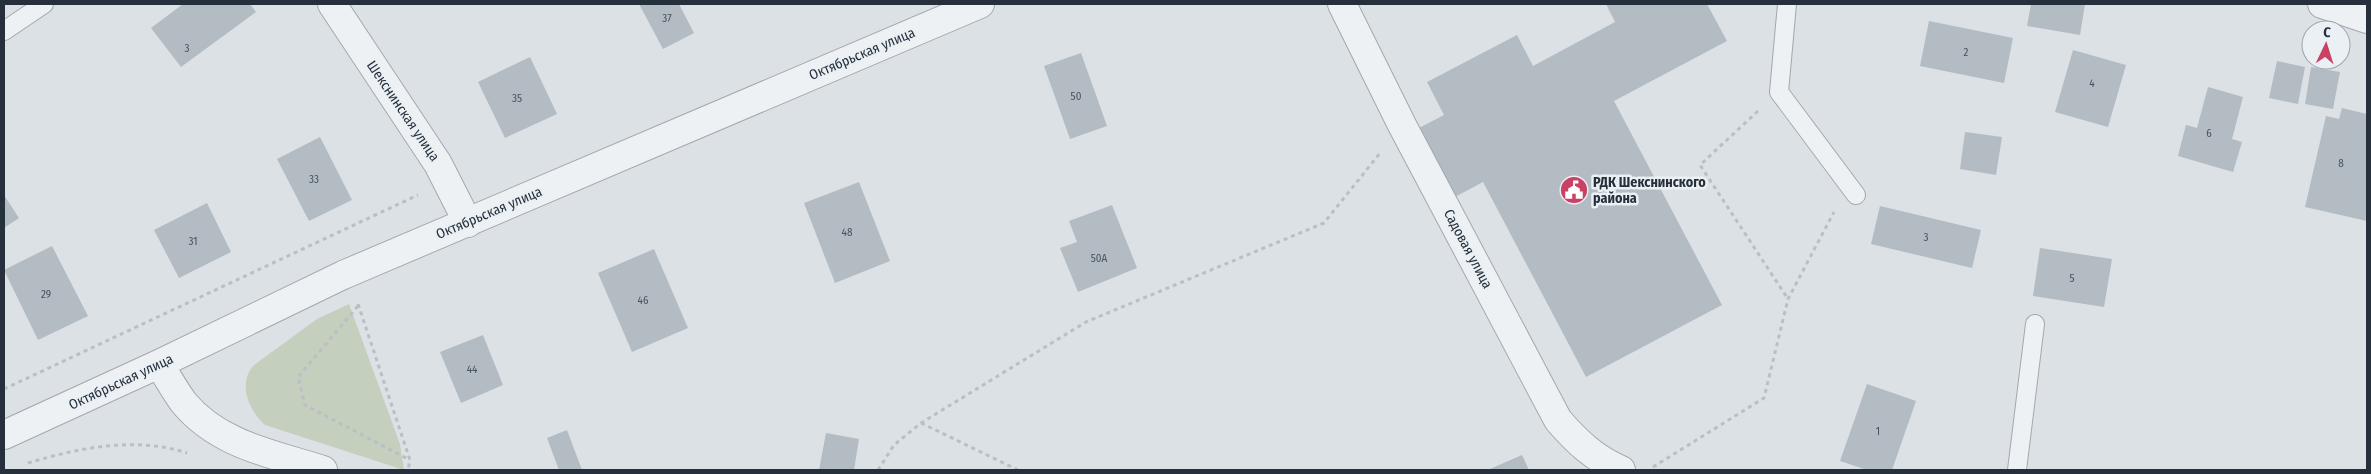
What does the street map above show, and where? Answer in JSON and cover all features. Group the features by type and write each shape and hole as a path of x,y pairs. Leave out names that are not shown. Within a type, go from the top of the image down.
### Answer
{"street":[{"name":"Шекснинская улица","path":"332,4 448,181 468,222"},
{"name":"Октябрьская улица","path":"4,435 160,364 343,276 980,4"},
{"name":"Садовая улица","path":"1342,4 1402,125 1558,420 1578,444 1600,461 1621,470"},
{"path":"2322,4 2367,18"},
{"path":"160,364 184,402 206,426 225,438 323,470"}],"lane":[{"path":"4,31 44,4"},
{"path":"1787,4 1779,92 1852,190"},
{"path":"2017,470 2035,324"}],"path":[{"path":"1779,92 1700,165 1788,299"},
{"path":"878,470 894,445 921,423 1086,322 1324,223 1402,125"},
{"path":"4,389 448,181"},
{"path":"1648,470 1764,398 1788,299 1852,190"},
{"path":"356,299 410,460 408,470"},
{"path":"358,306 298,376 306,405 410,460"},
{"path":"921,423 1018,470"},
{"path":"26,464 72,451 146,444 179,450 196,456"}],"green space":[{"path":"349,304 400,444 404,470 265,425 254,412 247,396 246,380 254,365 317,319"}],"building":[{"path":"183,4 250,4 256,12 181,67 151,28"},
{"path":"639,4 679,4 694,33 663,49"},
{"name":"РДК Шекснинского района","path":"1606,4 1707,4 1727,41 1614,101 1722,305 1586,377 1483,182 1453,198 1417,129 1444,115 1427,82 1517,35 1533,66 1615,22"},
{"path":"2031,4 2085,4 2080,35 2027,26"},
{"path":"1929,21 2013,38 2004,83 1920,66"},
{"path":"2073,50 2126,65 2108,127 2055,112"},
{"path":"1081,53 1107,126 1070,139 1044,66"},
{"path":"530,57 557,114 505,138 478,82"},
{"path":"2277,61 2301,66 2301,70 2304,70 2298,104 2269,98"},
{"path":"2311,70 2340,72 2333,109 2305,104"},
{"path":"2208,87 2243,97 2232,139 2242,142 2233,172 2178,156 2186,125 2197,128"},
{"path":"2342,108 2367,114 2367,221 2305,207 2326,116 2339,119"},
{"path":"1965,132 2002,137 1996,175 1960,169"},
{"path":"320,137 352,200 309,221 277,159"},
{"path":"859,182 890,261 835,283 804,203"},
{"path":"4,195 19,218 4,228"},
{"path":"207,203 231,252 179,278 154,230"},
{"path":"1112,205 1137,268 1078,292 1060,248 1077,242 1069,221"},
{"path":"1880,206 1981,230 1972,268 1871,244"},
{"path":"52,246 88,316 38,340 4,270"},
{"path":"2040,248 2112,259 2104,307 2033,296"},
{"path":"654,249 688,328 632,352 598,273"},
{"path":"483,335 503,385 461,403 440,352"},
{"path":"1867,384 1916,401 1892,470 1867,470 1840,461"},
{"path":"567,430 582,470 559,470 547,438"},
{"path":"826,433 859,439 854,470 819,470"},
{"path":"1522,455 1529,470 1490,469"}],"place":[{"name":"РДК Шекснинского района","path":"1574,190"}]}
